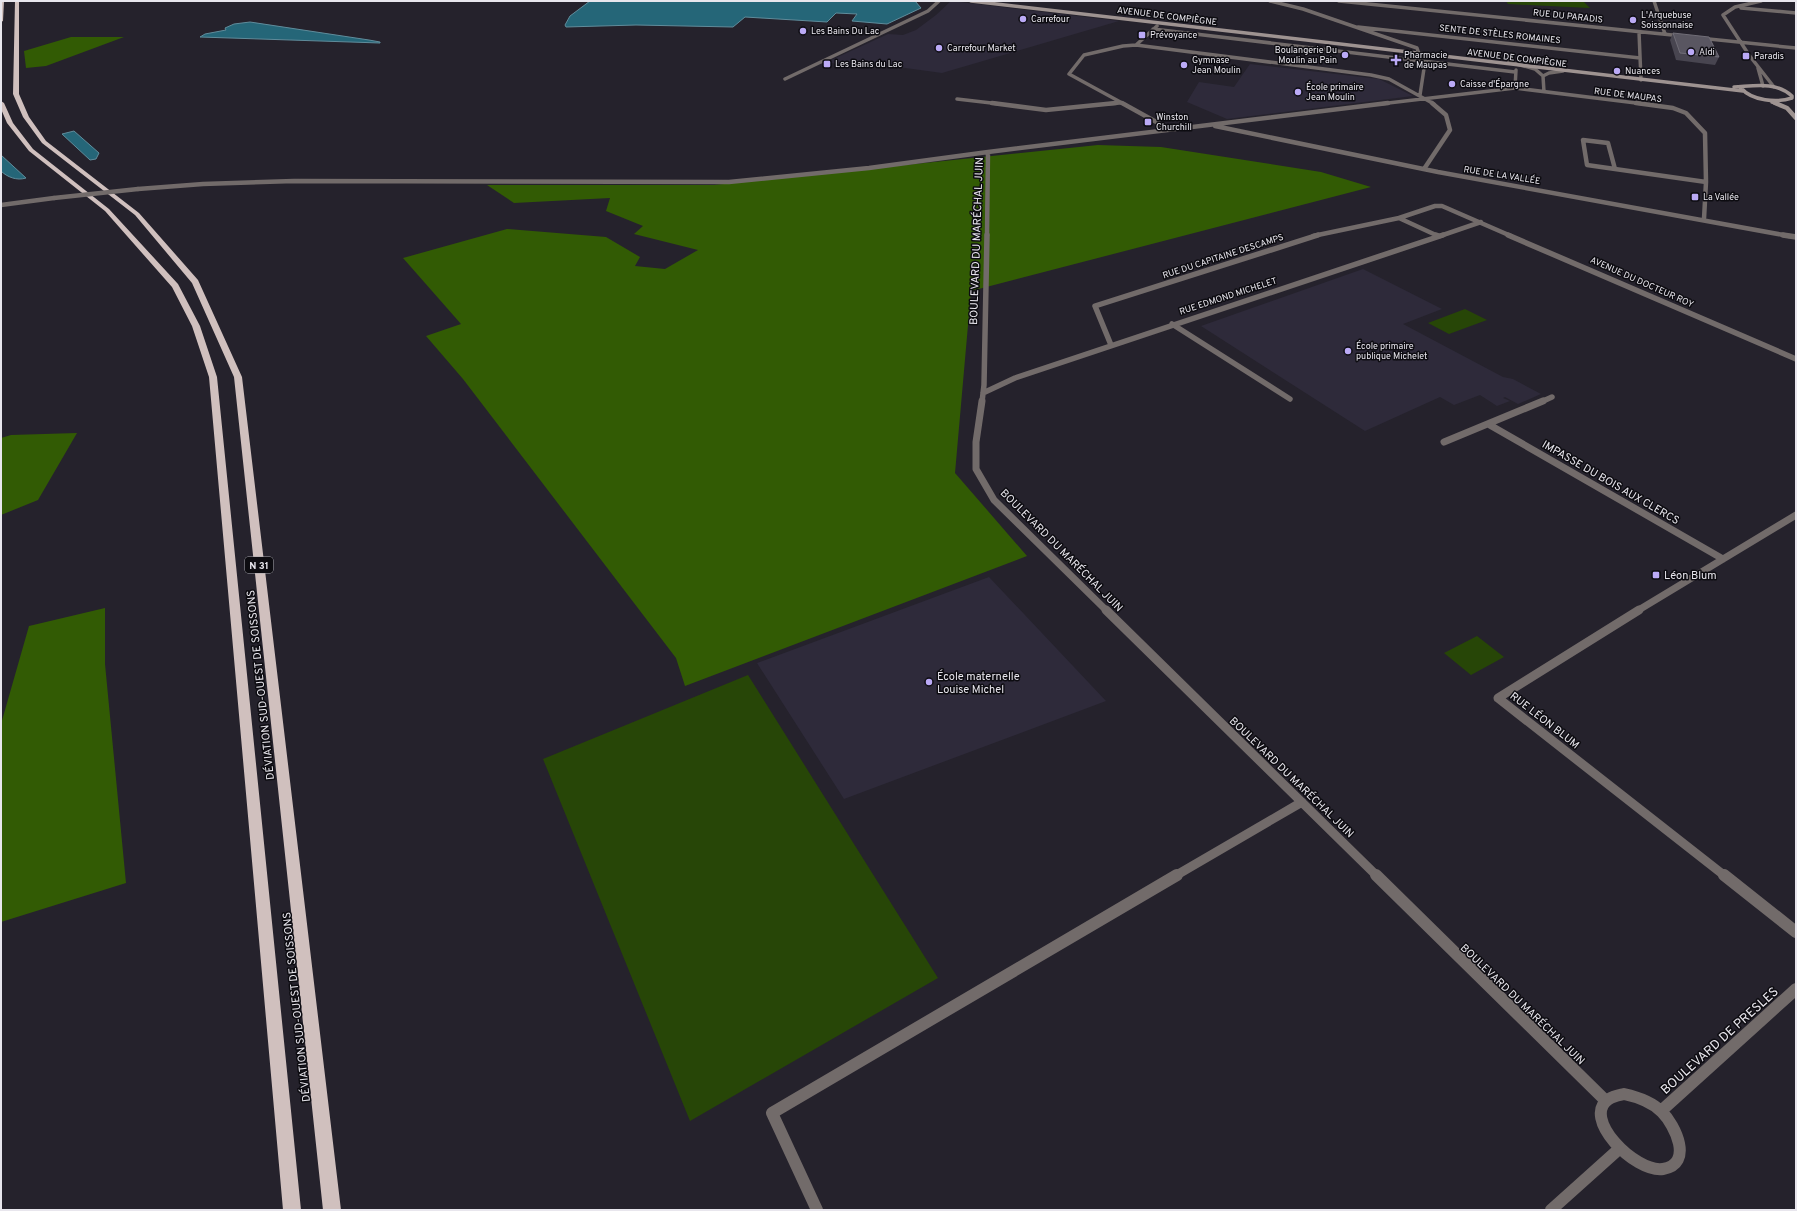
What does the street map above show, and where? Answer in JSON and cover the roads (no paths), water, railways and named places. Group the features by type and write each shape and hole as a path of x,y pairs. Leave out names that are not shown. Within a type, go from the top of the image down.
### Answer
{"highway":[{"path":"1,21 2,1"},
{"name":"DÉVIATION SUD-OUEST DE SOISSONS","path":"17,1 16,94 26,117 44,142 137,214 195,282 238,377 332,1210"},
{"name":"DÉVIATION SUD-OUEST DE SOISSONS","path":"1,103 10,123 31,150 107,210 175,286 196,326 213,377 292,1210"}],"main road":[{"name":"AVENUE DE COMPIÈGNE","path":"971,1 1290,39 1509,62 1641,79"},
{"name":"AVENUE DE COMPIÈGNE","path":"1418,53 1497,64 1742,89"},
{"path":"1742,89 1749,85 1774,87 1794,96"},
{"path":"1742,89 1787,108"},
{"path":"1785,91 1796,92"},
{"path":"1765,99 1784,100 1794,96"},
{"path":"1784,100 1787,108 1796,118"}],"street":[{"path":"785,79 928,11 931,4 939,1"},
{"path":"1274,1 1358,27 1417,48 1418,53"},
{"name":"RUE DU PARADIS","path":"1339,1 1687,37"},
{"path":"1417,9 1419,1"},
{"path":"1654,1 1665,34"},
{"path":"1761,1 1736,7 1723,15 1774,87"},
{"path":"1736,7 1796,13"},
{"path":"1136,45 1160,24"},
{"name":"SENTE DE STÈLES ROMAINES","path":"1358,27 1640,58"},
{"path":"1153,30 1425,62 1516,71 1529,67 1558,68"},
{"path":"1639,32 1641,79"},
{"path":"1694,37 1796,48"},
{"path":"1169,129 1069,74 1084,55 1123,46 1136,45 1371,75 1389,79 1425,98 1446,115 1450,130 1424,169"},
{"path":"1420,95 1425,62"},
{"path":"1509,62 1535,69 1543,76 1544,92"},
{"path":"1497,64 1516,71"},
{"path":"1757,65 1764,86"},
{"path":"1515,88 1516,71"},
{"path":"1543,76 1549,73 1563,71"},
{"name":"RUE DE MAUPAS","path":"1515,88 1673,108 1686,113 1705,133 1706,182 1704,219"},
{"name":"BOULEVARD DU MARÉCHAL JUIN","path":"1515,88 1206,124 988,152 983,393 976,442 976,469 994,500 1606,1101"},
{"path":"957,99 1046,110 1121,103"},
{"name":"RUE DE LA VALLÉE","path":"1206,124 1424,169 1796,237"},
{"path":"1615,169 1608,143 1583,140 1588,165 1615,169 1706,182"},
{"path":"1,205 138,189 203,184 294,181 729,182 854,170 988,152"},
{"name":"RUE DU CAPITAINE DESCAMPS","path":"1111,345 1095,306 1307,237 1399,218 1435,206 1442,206 1481,222"},
{"path":"1399,218 1438,236"},
{"name":"RUE EDMOND MICHELET","path":"983,393 1015,378 1172,324 1481,222"},
{"name":"AVENUE DU DOCTEUR ROY","path":"1481,222 1796,359"},
{"path":"1172,324 1290,400"},
{"path":"1444,442 1552,396"},
{"name":"IMPASSE DU BOIS AUX CLERCS","path":"1488,424 1723,559"},
{"name":"RUE LÉON BLUM","path":"1796,515 1498,698 1796,932"},
{"path":"817,1210 772,1113 1302,802"},
{"name":"BOULEVARD DE PRESLES","path":"1661,1112 1796,989"},
{"path":"1624,1094 1649,1102 1661,1112 1676,1132 1680,1148 1677,1161 1669,1167 1658,1169 1645,1166 1631,1160 1619,1149 1610,1139 1602,1117 1602,1108 1606,1101 1614,1095 1624,1094"},
{"path":"1551,1210 1619,1149"}],"water":[{"path":"590,1 915,1 921,8 887,24 852,21 857,14 836,13 827,22 745,17 733,27 636,25 566,27 565,25 570,16"},
{"path":"250,22 369,40 380,43 200,37 205,34 226,30 225,28 234,24"},
{"path":"74,131 99,153 96,159 90,160 62,134"},
{"path":"1,155 26,178 12,178 1,171"}],"place":[{"name":"Carrefour","path":"1023,19"},
{"name":"L'Arquebuse Soissonnaise","path":"1633,20"},
{"name":"Les Bains Du Lac","path":"803,31"},
{"name":"Prévoyance","path":"1142,35"},
{"name":"Carrefour Market","path":"939,48"},
{"name":"Aldi","path":"1691,52"},
{"name":"Boulangerie Du Moulin au Pain","path":"1345,55"},
{"name":"Paradis","path":"1746,56"},
{"name":"Pharmacie de Maupas","path":"1396,60"},
{"name":"Les Bains du Lac","path":"827,64"},
{"name":"Gymnase Jean Moulin","path":"1184,65"},
{"name":"Nuances","path":"1617,71"},
{"name":"Caisse d'Épargne","path":"1452,84"},
{"name":"École primaire Jean Moulin","path":"1298,92"},
{"name":"Winston Churchill","path":"1148,122"},
{"name":"La Vallée","path":"1695,197"},
{"name":"École primaire publique Michelet","path":"1348,351"},
{"name":"Léon Blum","path":"1656,575"},
{"name":"École maternelle Louise Michel","path":"929,682"}]}
